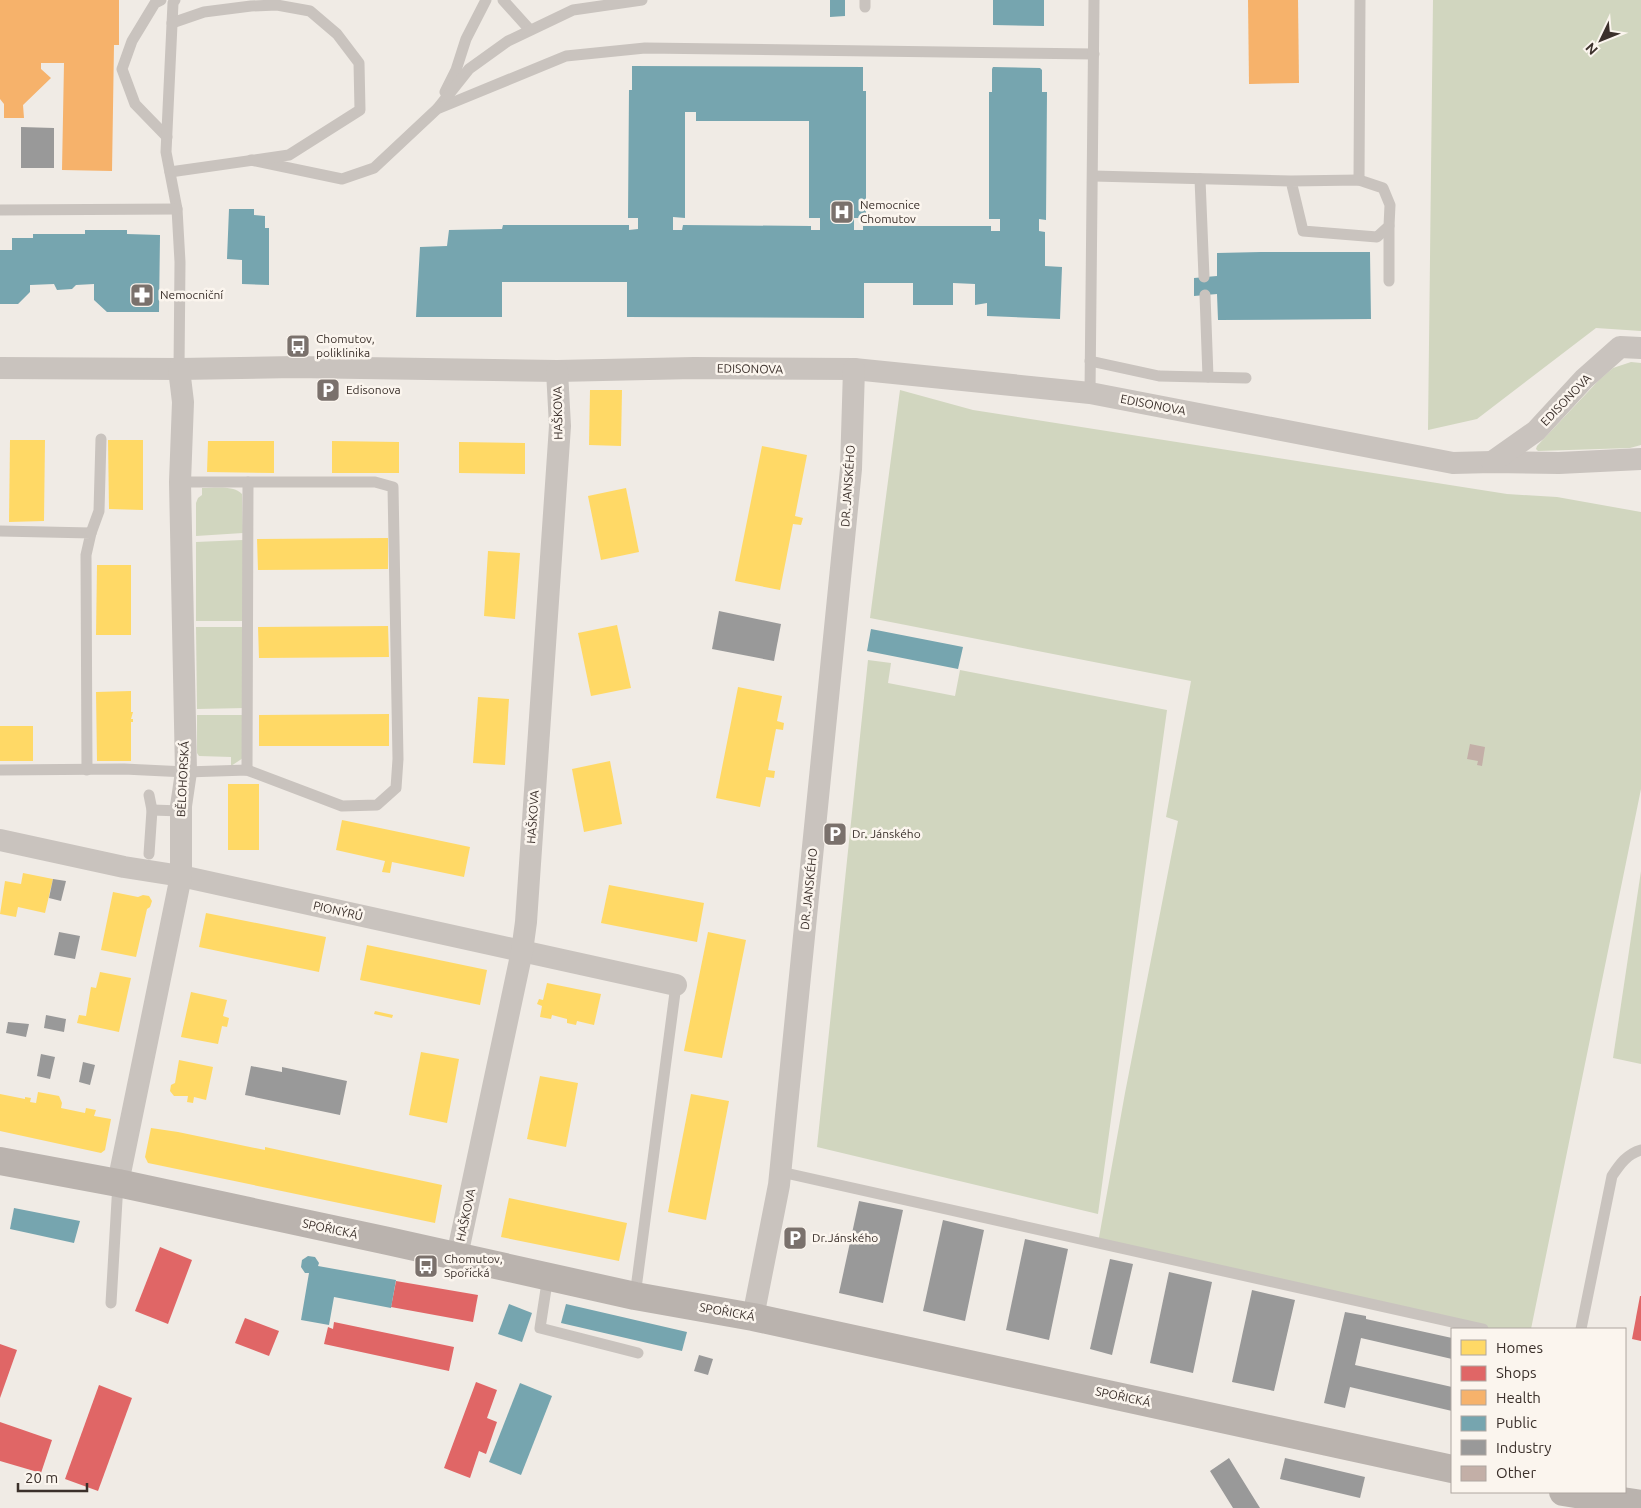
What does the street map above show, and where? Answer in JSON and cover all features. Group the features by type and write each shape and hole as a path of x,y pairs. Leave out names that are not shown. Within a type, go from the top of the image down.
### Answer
{"street":[{"name":"EDISONOVA","path":"1492,462 1536,431 1584,379 1620,347 1641,348"},
{"name":"EDISONOVA","path":"0,368 179,369 295,367 557,371 694,368 854,369 1090,393 1453,463 1559,463 1641,459"},
{"name":"BĚLOHORSKÁ","path":"118,1183 181,876 181,811 186,772 180,482 183,402 179,369"},
{"name":"DR. JANSKÉHO","path":"753,1317 781,1172 851,469 854,369"},
{"name":"HAŠKOVA","path":"457,1256 522,951 526,922 560,426 557,371"},
{"name":"PIONÝRŮ","path":"0,840 124,867 181,876 676,985"},
{"name":"SPOŘICKÁ","path":"0,1161 118,1183 635,1296 753,1317 1451,1468"},
{"path":"1570,1493 1641,1504"}],"lane":[{"path":"161,0 155,3 132,41 122,69 135,104 167,137"},
{"path":"175,0 173,3 166,152 177,209 180,262 179,369"},
{"path":"437,110 456,70 466,39 486,0"},
{"path":"504,0 530,30"},
{"path":"251,160 342,179 374,168 437,110 469,69 508,41 573,10 642,0"},
{"path":"1090,393 1094,0"},
{"path":"1359,180 1360,0"},
{"path":"170,172 289,155 360,110 359,63 337,34 310,11 257,3 204,12 172,23"},
{"path":"437,110 566,56 645,48 1094,54"},
{"path":"1093,176 1291,181 1359,180 1383,188 1390,205 1389,281"},
{"path":"1200,179 1204,277"},
{"path":"1291,181 1303,232 1377,237 1389,226"},
{"path":"0,210 177,209"},
{"path":"1205,295 1208,377"},
{"path":"1090,361 1159,376 1246,378"},
{"path":"87,770 86,555 99,511 101,440"},
{"path":"0,770 186,772 247,770 342,806 377,805 396,788 398,759 393,487 375,482 180,482"},
{"path":"247,770 248,482"},
{"path":"0,531 91,533"},
{"path":"148,854 152,810 149,795"},
{"path":"152,810 181,811"},
{"path":"635,1296 676,985"},
{"path":"1581,1328 1612,1176 1622,1161 1641,1150"},
{"path":"781,1172 1479,1328"},
{"path":"111,1302 118,1183"},
{"path":"548,1276 540,1328 638,1353"}],"green space":[{"path":"1433,0 1641,0 1641,331 1596,328 1477,419 1428,430"},
{"path":"1631,362 1641,363 1641,445 1630,448 1538,451 1536,449 1599,380 1613,368"},
{"path":"900,390 973,410 1507,494 1557,497 1641,512 1641,789 1531,1328 1479,1328 1098,1243 1178,821 1166,817 1191,681 870,618"},
{"path":"202,488 229,488 242,494 243,533 196,536 196,503 202,495"},
{"path":"243,540 244,621 196,621 196,542"},
{"path":"196,627 244,627 245,708 197,709"},
{"path":"868,660 891,663 888,683 955,696 960,670 1167,710 1098,1214 817,1147"},
{"path":"197,715 245,715 243,758 231,766 231,757 199,756 197,753"},
{"path":"1641,871 1641,1064 1613,1058"}],"building: Homes":[{"path":"590,390 622,390 621,446 589,445"},
{"path":"10,440 45,440 44,521 9,522"},
{"path":"108,440 143,440 143,510 109,509"},
{"path":"208,441 274,441 274,473 207,472"},
{"path":"332,441 399,442 399,473 332,473"},
{"path":"459,442 525,443 525,474 459,473"},
{"path":"762,446 807,455 795,516 803,518 801,525 793,524 780,590 735,581"},
{"path":"626,488 639,552 601,560 588,496"},
{"path":"388,538 388,569 258,570 257,539"},
{"path":"488,551 520,553 515,619 484,616"},
{"path":"97,565 131,565 131,635 96,635"},
{"path":"617,625 631,688 591,696 578,633"},
{"path":"388,626 389,657 259,658 258,627"},
{"path":"738,687 782,696 777,721 784,723 783,730 776,729 768,770 775,771 774,778 766,777 760,807 716,798"},
{"path":"131,691 131,712 133,712 131,719 133,719 133,722 131,722 131,761 97,761 96,692"},
{"path":"478,697 509,699 505,765 473,763"},
{"path":"389,714 389,746 259,746 259,715"},
{"path":"0,726 33,726 33,761 0,761"},
{"path":"610,761 622,824 584,832 572,769"},
{"path":"228,784 259,784 259,850 228,850"},
{"path":"342,820 470,847 464,877 392,862 390,873 382,872 385,861 336,850"},
{"path":"23,873 53,879 45,913 18,907 16,917 0,914 5,881 21,884"},
{"path":"609,885 704,903 697,942 601,923"},
{"path":"113,892 138,897 143,895 149,896 152,901 147,909 136,957 101,950"},
{"path":"206,913 326,937 319,972 199,947"},
{"path":"708,932 746,940 722,1058 684,1051"},
{"path":"367,945 487,970 480,1005 360,980"},
{"path":"100,972 131,978 119,1032 77,1023 79,1015 86,1016 91,987 96,988"},
{"path":"547,983 601,994 594,1025 577,1021 576,1025 567,1023 567,1019 552,1015 551,1019 540,1017 542,1006 537,1004 539,999 543,1000"},
{"path":"191,992 227,1000 223,1016 229,1018 227,1027 222,1026 218,1044 181,1037"},
{"path":"375,1011 393,1015 392,1018 374,1014"},
{"path":"421,1052 459,1059 447,1123 409,1115"},
{"path":"179,1060 213,1067 206,1100 194,1097 193,1103 187,1102 188,1096 174,1096 170,1091 171,1085 175,1083"},
{"path":"540,1076 578,1083 566,1147 527,1139"},
{"path":"38,1092 59,1096 62,1103 61,1108 85,1113 86,1108 96,1110 94,1116 111,1119 105,1150 101,1153 0,1131 0,1094 25,1099 25,1097 31,1098 30,1102 36,1103"},
{"path":"691,1094 729,1101 706,1220 668,1212"},
{"path":"151,1128 265,1150 265,1147 442,1185 435,1223 148,1163 145,1157"},
{"path":"509,1198 627,1223 619,1261 501,1237"}],"building: Shops":[{"path":"160,1247 192,1260 168,1324 135,1311"},
{"path":"396,1281 478,1295 473,1322 391,1307"},
{"path":"1641,1296 1641,1341 1632,1339"},
{"path":"245,1318 279,1331 269,1356 235,1343"},
{"path":"334,1322 454,1347 449,1371 324,1344 328,1327 333,1329"},
{"path":"0,1344 17,1350 0,1398"},
{"path":"476,1382 497,1390 487,1418 497,1422 486,1454 479,1451 470,1478 444,1468"},
{"path":"99,1385 132,1398 98,1491 65,1479"},
{"path":"0,1422 52,1440 41,1473 0,1461"}],"building: Health":[{"path":"0,0 119,0 119,45 114,45 112,171 62,170 64,63 41,63 41,69 51,78 23,105 24,118 4,118 4,104 0,99"},
{"path":"1248,0 1298,0 1299,83 1249,84"}],"building: Public":[{"path":"830,0 845,0 845,16 830,17"},
{"path":"993,0 1044,0 1044,26 993,25"},
{"path":"632,66 863,67 863,91 866,91 866,218 854,218 854,230 863,230 863,226 991,226 991,231 1000,231 1000,219 989,219 989,92 992,92 992,69 993,67 1040,68 1042,70 1042,92 1047,92 1046,220 1039,219 1039,231 1045,232 1045,266 1062,267 1060,319 987,316 987,303 975,305 975,284 953,283 953,305 913,305 913,283 864,283 864,318 627,317 627,282 502,282 502,317 416,317 420,247 447,246 449,230 502,229 503,225 629,225 629,230 638,229 638,218 628,218 629,90 632,90","holes":["685,112 696,112 696,121 809,121 809,218 820,218 820,230 811,230 811,226 683,225 682,230 673,230 673,217 685,218"]},
{"path":"229,209 254,209 254,215 265,216 265,228 269,228 269,285 242,284 242,260 227,259"},
{"path":"85,230 127,230 127,234 160,235 159,312 107,312 94,300 94,284 76,285 72,289 57,290 54,284 30,285 30,292 18,304 0,304 0,250 12,250 12,238 33,238 33,234 85,234"},
{"path":"1370,252 1371,319 1218,320 1217,294 1194,296 1194,278 1217,276 1217,253"},
{"path":"871,629 963,647 958,669 867,651"},
{"path":"14,1208 80,1221 74,1243 10,1229"},
{"path":"308,1256 315,1257 319,1263 318,1266 396,1280 391,1308 334,1297 329,1325 301,1320 309,1273 305,1273 301,1267 302,1260"},
{"path":"509,1304 532,1313 522,1342 498,1334"},
{"path":"566,1304 687,1332 682,1351 561,1323"},
{"path":"520,1383 552,1396 521,1475 489,1462"}],"building: Industry":[{"path":"21,127 54,128 54,168 21,168"},
{"path":"719,611 781,624 774,661 712,649"},
{"path":"53,879 66,881 61,901 49,898"},
{"path":"59,932 80,936 75,959 54,955"},
{"path":"46,1015 66,1019 64,1032 44,1028"},
{"path":"8,1022 29,1024 26,1037 6,1033"},
{"path":"41,1054 55,1057 50,1079 37,1076"},
{"path":"83,1062 95,1065 90,1085 79,1082"},
{"path":"251,1066 282,1072 282,1067 347,1081 340,1115 245,1095"},
{"path":"859,1201 903,1210 883,1303 839,1293"},
{"path":"943,1220 984,1230 965,1321 923,1311"},
{"path":"1025,1239 1068,1249 1049,1340 1006,1330"},
{"path":"1110,1259 1133,1264 1112,1355 1090,1349"},
{"path":"1169,1272 1212,1282 1193,1373 1150,1363"},
{"path":"1252,1290 1295,1300 1274,1391 1232,1382"},
{"path":"1345,1312 1366,1316 1366,1319 1451,1338 1451,1359 1361,1338 1355,1365 1451,1387 1451,1411 1350,1387 1345,1408 1324,1403"},
{"path":"699,1355 713,1359 708,1375 694,1371"},
{"path":"1229,1458 1260,1508 1233,1508 1210,1471"},
{"path":"1285,1458 1365,1477 1360,1498 1280,1479"}],"building: Other":[{"path":"1470,744 1485,747 1482,766 1477,765 1478,761 1467,759"}],"place":[{"name":"Nemocnice Chomutov","path":"842,212"},
{"name":"Nemocniční","path":"142,295"},
{"name":"Chomutov, poliklinika","path":"298,346"},
{"name":"Edisonova","path":"328,390"},
{"name":"Dr. Jánského","path":"835,834"},
{"name":"Dr.Jánského","path":"795,1238"},
{"name":"Chomutov, Spořická","path":"426,1266"}]}
